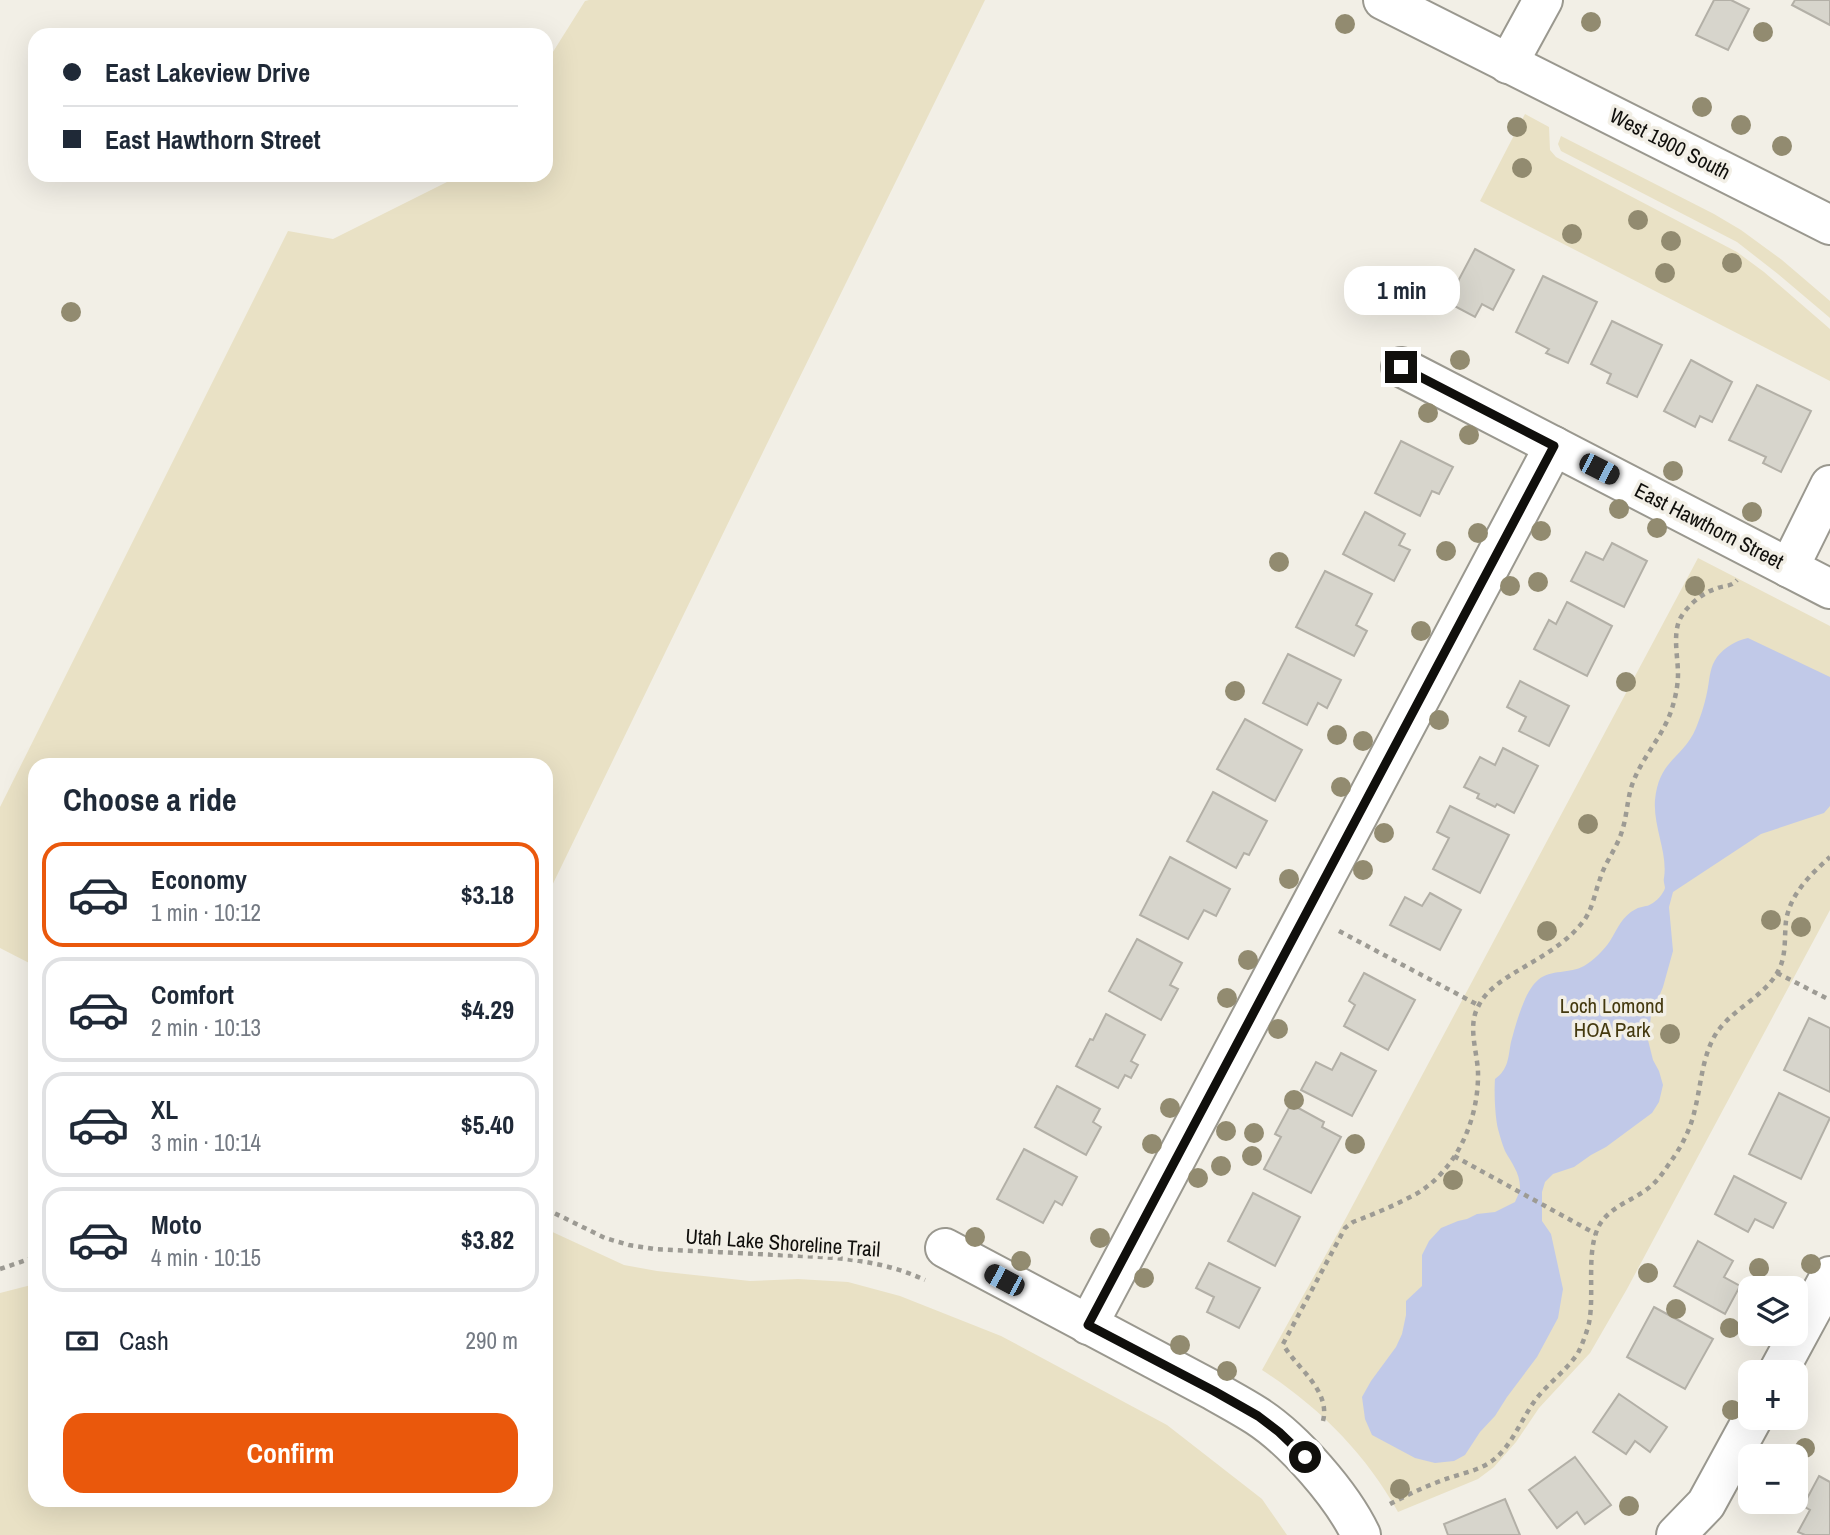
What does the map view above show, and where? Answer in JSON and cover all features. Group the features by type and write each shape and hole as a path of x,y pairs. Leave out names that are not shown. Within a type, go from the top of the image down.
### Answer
{"street":[{"name":"West 1900 South","path":"1383,0 1830,225"},
{"path":"1508,64 1543,0"},
{"name":"East Hawthorn Street","path":"1401,367 1554,446 1817,575"},
{"path":"1088,1325 1554,446"},
{"path":"1817,575 1830,485"},
{"path":"945,1248 1258,1416 1305,1457 1354,1521 1361,1535"},
{"path":"1784,1360 1830,1276"},
{"path":"1676,1535 1706,1504 1746,1430"}],"path":[{"path":"1323,1421 1325,1412 1316,1388 1283,1344 1345,1228 1418,1193 1435,1180 1454,1156 1467,1133 1476,1102 1478,1072 1473,1026 1478,1005 1504,980 1569,937 1584,920 1605,865 1621,834 1632,786 1646,755 1667,725 1673,706 1678,678 1678,622 1699,598 1719,588 1731,586 1740,576"},
{"path":"1390,1504 1413,1492 1492,1461 1515,1433 1541,1392 1578,1353 1589,1324 1596,1234 1608,1214 1651,1186 1678,1152 1695,1112 1705,1059 1713,1038 1734,1013 1777,973 1784,952 1788,912 1809,876 1830,857"},
{"path":"1339,931 1478,1005"},
{"path":"1777,973 1830,1000"},
{"path":"1454,1156 1596,1234"},
{"name":"Utah Lake Shoreline Trail","path":"553,1212 605,1238 629,1245 654,1249 831,1258 875,1263 895,1267 927,1281"},
{"path":"0,1269 28,1259"}],"green space":[{"path":"985,0 553,884 553,758 28,758 28,962 0,948 0,807 288,231 333,239 447,182 553,182 553,52 585,1"},
{"path":"1525,114 1549,127 1550,150 1556,157 1737,252 1830,329 1830,381 1480,201"},
{"path":"1561,136 1741,230 1782,260 1830,301 1830,318 1737,242 1561,151 1558,144"},
{"name":"Loch Lomond HOA Park","path":"1698,558 1830,626 1830,910 1590,1353 1539,1408 1516,1442 1494,1467 1478,1479 1398,1512 1371,1470 1339,1433 1303,1400 1262,1370"},
{"path":"553,1232 624,1265 657,1271 750,1281 798,1279 848,1282 900,1296 1001,1336 1167,1425 1262,1499 1287,1535 0,1535 0,1293 28,1286 28,1507 553,1507"}],"water":[{"path":"1748,638 1830,677 1830,806 1824,813 1761,834 1673,892 1669,907 1673,951 1651,1016 1648,1040 1663,1085 1659,1102 1652,1113 1606,1147 1574,1167 1553,1174 1545,1182 1542,1192 1542,1221 1551,1234 1563,1289 1558,1318 1537,1357 1465,1455 1454,1461 1435,1463 1415,1458 1372,1435 1365,1419 1362,1397 1402,1334 1406,1301 1422,1286 1422,1255 1429,1241 1441,1228 1477,1214 1495,1212 1515,1202 1520,1191 1520,1182 1498,1129 1495,1079 1507,1062 1525,1000 1533,985 1543,977 1579,968 1591,961 1608,944 1627,915 1653,903 1663,892 1665,869 1655,810 1657,786 1666,767 1685,747 1696,728 1715,661 1727,647"}],"building":[{"path":"1714,0 1731,0 1749,9 1728,50 1696,35"},
{"path":"1795,0 1830,0 1830,25 1792,5"},
{"path":"1475,249 1514,270 1493,310 1482,304 1475,317 1447,302"},
{"path":"1543,276 1597,302 1568,363 1546,353 1549,349 1516,332"},
{"path":"1612,321 1662,345 1637,397 1607,383 1611,374 1591,364"},
{"path":"1691,360 1732,382 1712,422 1700,416 1695,427 1664,411"},
{"path":"1757,385 1811,411 1781,472 1763,463 1766,457 1729,440"},
{"path":"1401,441 1453,467 1439,494 1432,491 1420,516 1375,493"},
{"path":"1365,512 1405,534 1399,545 1410,550 1394,581 1343,554"},
{"path":"1612,543 1647,561 1624,607 1571,581 1586,552 1603,560"},
{"path":"1325,571 1372,594 1356,625 1367,631 1354,656 1296,627"},
{"path":"1567,602 1612,626 1587,676 1534,649 1549,620 1556,624"},
{"path":"1288,654 1341,680 1327,708 1318,703 1307,725 1263,703"},
{"path":"1520,681 1569,706 1549,746 1519,731 1526,717 1507,707"},
{"path":"1245,719 1302,750 1275,801 1217,769"},
{"path":"1503,748 1538,766 1514,813 1477,798 1479,794 1464,787 1480,757 1495,765"},
{"path":"1213,792 1267,821 1249,855 1244,853 1236,868 1187,841"},
{"path":"1450,806 1509,835 1480,893 1433,869 1449,838 1437,832"},
{"path":"1170,857 1230,889 1216,916 1204,910 1188,939 1140,915"},
{"path":"1430,893 1461,910 1440,950 1390,925 1405,897 1422,906"},
{"path":"1137,939 1182,963 1170,985 1178,989 1161,1020 1109,991"},
{"path":"1364,973 1415,1000 1388,1050 1344,1026 1355,1005 1349,1001"},
{"path":"1106,1014 1145,1035 1131,1061 1138,1065 1131,1078 1125,1075 1118,1088 1076,1066"},
{"path":"1809,1018 1830,1028 1830,1092 1784,1070"},
{"path":"1341,1053 1376,1071 1352,1116 1301,1090 1316,1062 1332,1070"},
{"path":"1057,1086 1100,1109 1093,1122 1101,1127 1086,1155 1035,1127"},
{"path":"1779,1093 1830,1118 1801,1179 1749,1154"},
{"path":"1291,1104 1324,1122 1322,1127 1341,1137 1311,1193 1264,1169 1281,1137 1275,1134"},
{"path":"1024,1149 1077,1177 1062,1205 1055,1201 1043,1223 997,1199"},
{"path":"1734,1176 1786,1203 1773,1228 1755,1219 1748,1232 1715,1214"},
{"path":"1253,1193 1300,1217 1275,1266 1228,1241"},
{"path":"1698,1241 1733,1261 1724,1277 1738,1285 1738,1290 1725,1314 1674,1286"},
{"path":"1209,1263 1260,1288 1239,1328 1207,1312 1214,1297 1196,1288"},
{"path":"1654,1307 1713,1339 1685,1389 1627,1357"},
{"path":"1619,1394 1667,1427 1650,1452 1635,1441 1626,1454 1593,1432"},
{"path":"1575,1457 1611,1505 1585,1524 1577,1512 1557,1528 1529,1490"},
{"path":"1819,1476 1830,1482 1830,1535 1805,1535 1798,1532 1810,1510 1808,1497"},
{"path":"1505,1499 1520,1535 1448,1535 1444,1524"}],"route":[{"path":"1305,1457 1258,1416 1088,1325 1554,446 1401,367"}]}
